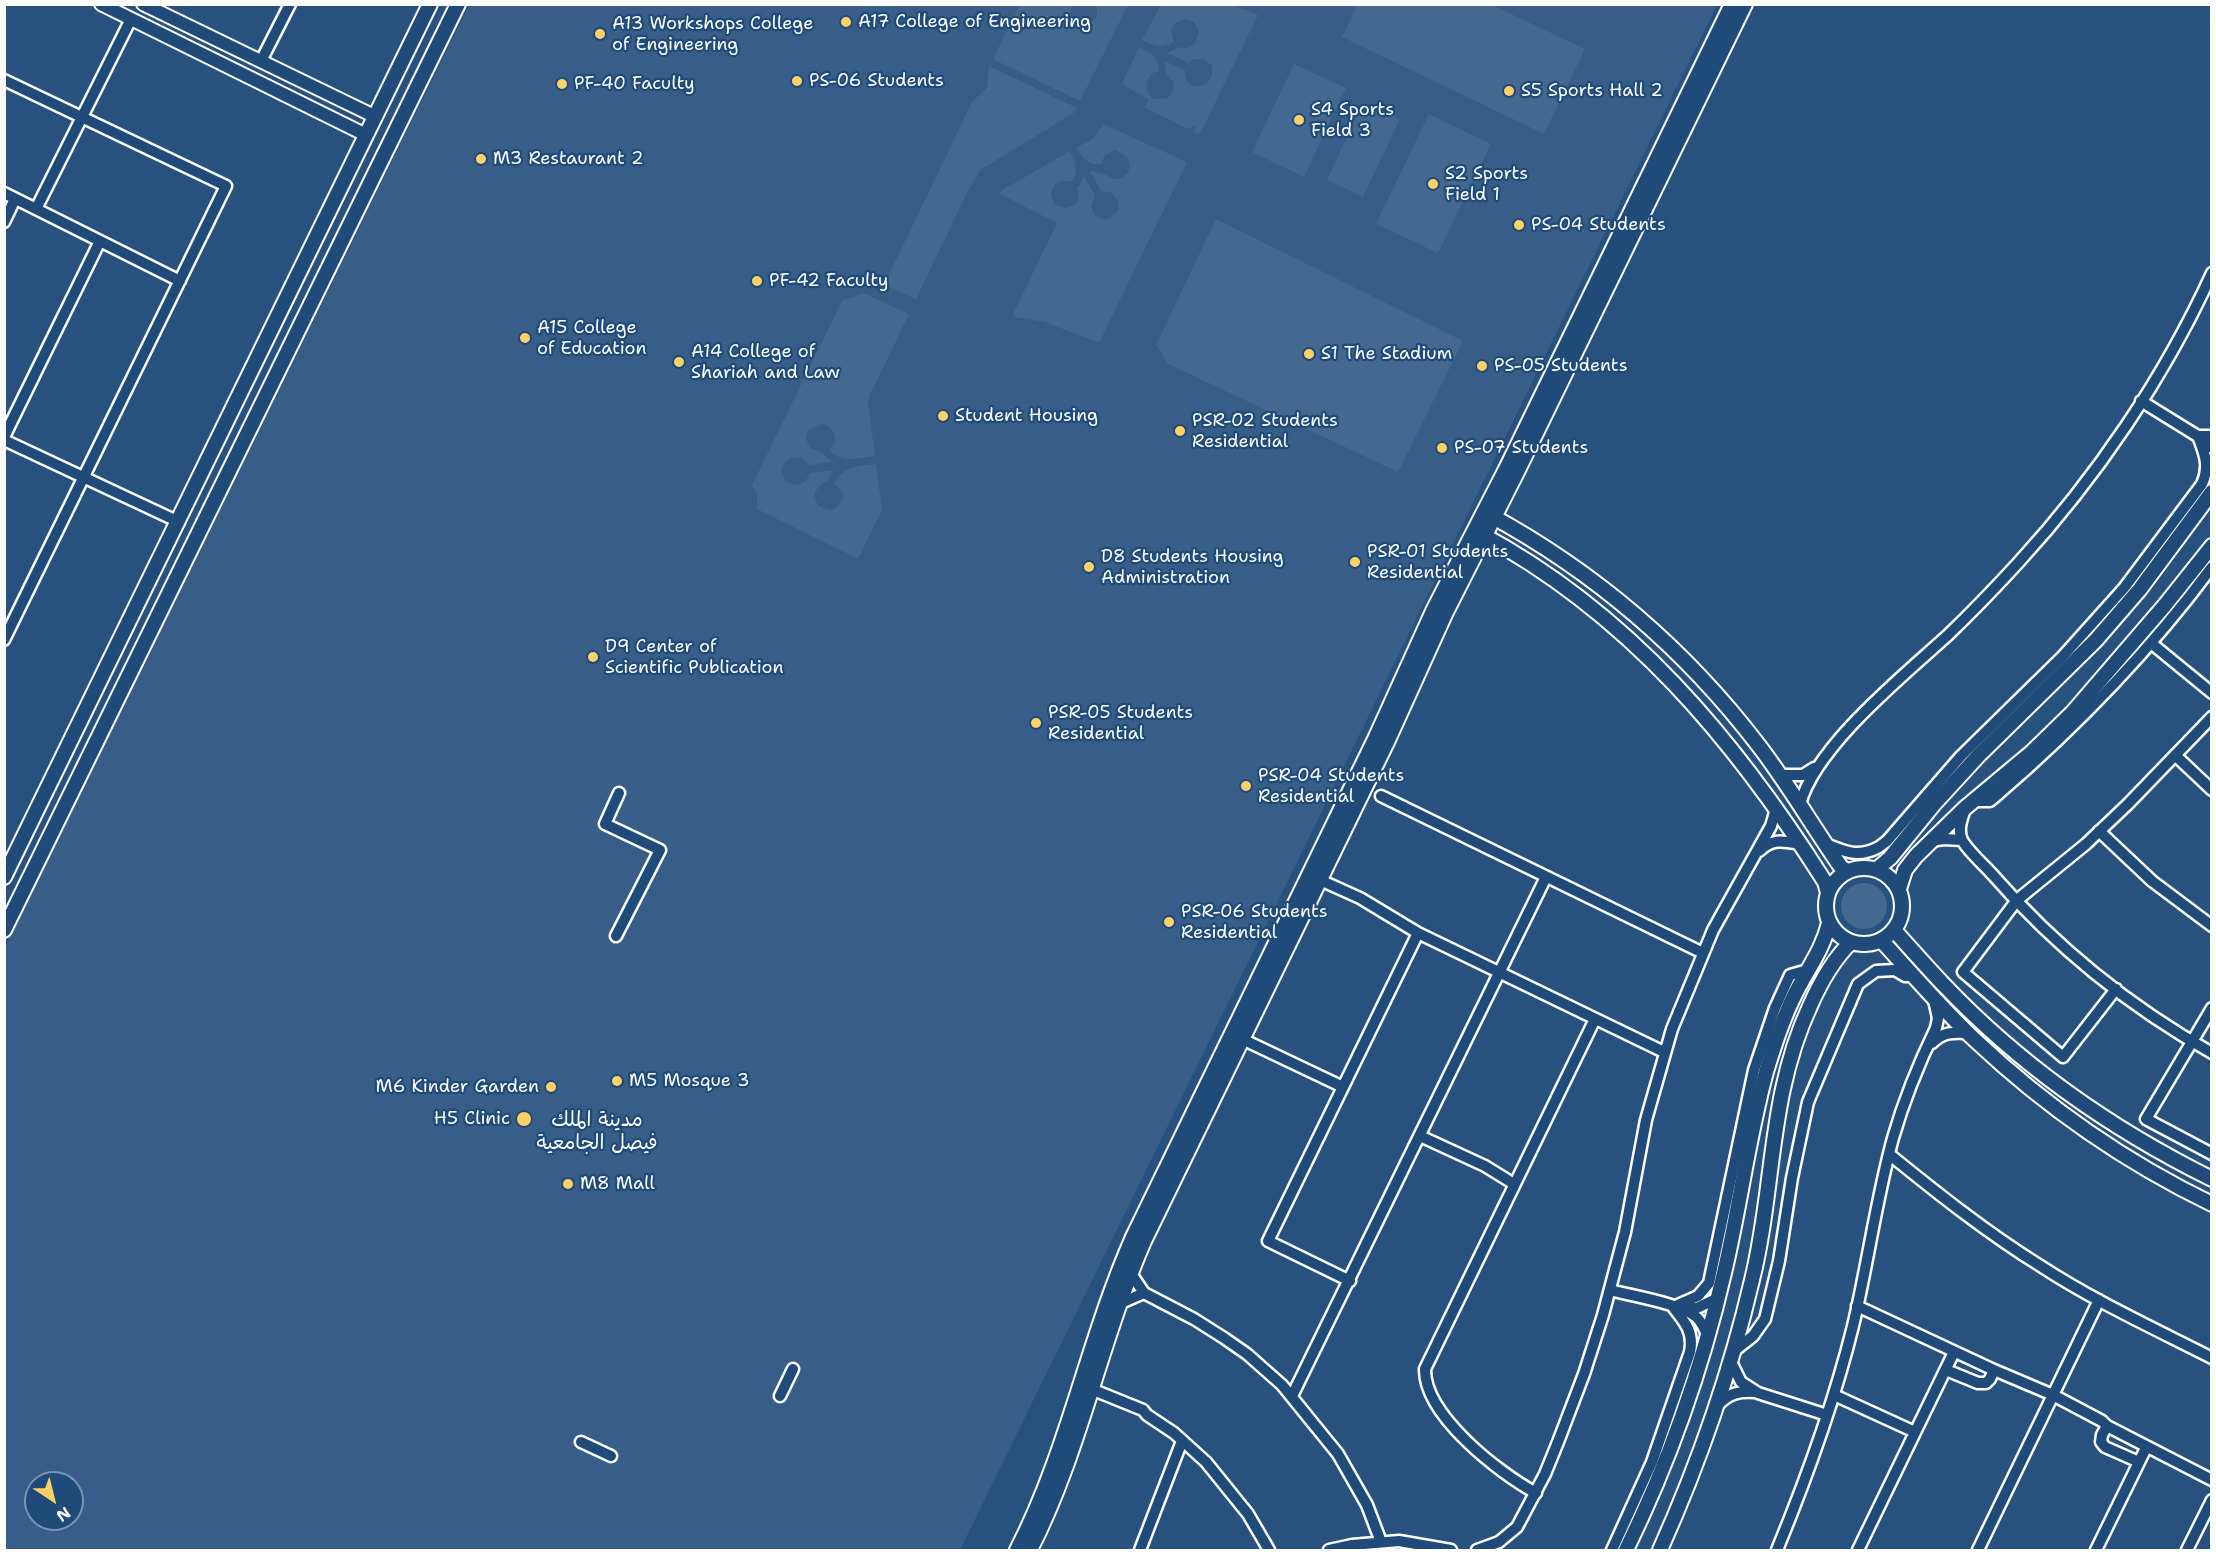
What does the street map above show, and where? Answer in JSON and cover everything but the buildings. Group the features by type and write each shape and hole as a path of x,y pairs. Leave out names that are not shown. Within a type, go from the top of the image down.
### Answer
{"main road":[{"path":"4,877 430,4"},
{"path":"4,930 458,4"},
{"path":"1489,514 1732,4"},
{"path":"1017,1551 1052,1472 1113,1282 1133,1237 1366,757 1434,609 1489,514 1745,4"},
{"path":"374,116 397,127"},
{"path":"366,135 388,145"},
{"path":"1877,869 1890,858 1934,804 1979,755 2096,640 2140,589 2211,492"},
{"path":"1489,514 1533,538 1564,559 1651,627 1711,688 1780,775 1841,867 1847,871"},
{"path":"1479,533 1551,578 1636,644 1709,720 1748,769 1825,882 1828,893"},
{"path":"1030,1551 1063,1476 1130,1272 1320,880 1445,614 1479,533"},
{"path":"1829,923 1838,934 1851,942 1866,944 1881,940 1894,930 1902,911 1899,889 1905,870 1929,841 2032,752 2072,713 2165,605 2211,546"},
{"path":"1626,1551 1672,1445 1691,1392 1718,1298 1762,1087 1785,1016 1808,969 1825,942 1829,923 1826,908 1828,893 1835,880 1847,871 1862,867 1877,869 1890,877 1899,889"},
{"path":"1894,930 1944,985 1995,1033 2052,1080 2125,1131 2211,1179"},
{"path":"1881,940 1968,1033 2000,1063 2056,1108 2136,1163 2211,1204"},
{"path":"1660,1551 1701,1453 1733,1356 1765,1217 1776,1115 1787,1067 1814,996 1838,955 1851,942"}],"street":[{"path":"101,4 366,135"},
{"path":"143,4 374,116"},
{"path":"261,62 290,4"},
{"path":"36,209 130,18"},
{"path":"4,80 226,186 4,640"},
{"path":"4,193 180,281"},
{"path":"4,222 15,199"},
{"path":"100,241 4,439 179,522"},
{"path":"1800,804 1804,789 1817,767 1868,710 1951,632 2018,563 2074,496 2140,401 2167,357 2211,273"},
{"path":"1825,844 1849,854 1861,854 1887,841 1955,762 2023,697 2124,588 2202,484 2206,474 2207,441 2140,401"},
{"path":"2211,567 2151,643 2086,714 1989,801 1969,805 1960,829 1962,840 2017,900 2082,963 2116,989 2211,1053"},
{"path":"2151,643 2211,693"},
{"path":"2116,989 2063,1057 1963,972 2017,900 2099,831 2176,756 2211,717"},
{"path":"2176,756 2211,790"},
{"path":"1780,775 1803,774 1817,767"},
{"path":"615,936 660,850 605,824 620,793"},
{"path":"1381,796 1702,953"},
{"path":"1477,1551 1499,1542 1511,1533 1525,1515 1576,1396 1610,1290 1625,1232 1646,1120 1664,1052 1702,953 1771,826 1776,809"},
{"path":"2099,831 2152,881 2211,926"},
{"path":"1766,835 1800,844"},
{"path":"1753,857 1762,848 1778,840"},
{"path":"1929,841 1962,840"},
{"path":"1292,1396 1546,877"},
{"path":"1320,880 1360,898 1418,933 1664,1052"},
{"path":"1350,1281 1268,1241 1418,933"},
{"path":"1676,1307 1698,1296 1709,1283 1754,1070 1764,1037 1790,975 1808,969"},
{"path":"1758,1393 1741,1382 1733,1356 1753,1336 1765,1319 1779,1261 1792,1178 1808,1102 1858,984 1876,971 1895,970 1905,976 1914,976"},
{"path":"1777,1551 1806,1478 1834,1395 1857,1306 1889,1154 1907,1095 1936,1028 1938,1018 1933,997"},
{"path":"2211,1008 2146,1119 2211,1154"},
{"path":"1536,1493 1501,1472 1474,1449 1435,1401 1425,1378 1425,1369 1595,1019"},
{"path":"1927,1047 1940,1035 1968,1033"},
{"path":"1242,1039 1343,1087"},
{"path":"1420,1136 1485,1166 1514,1184"},
{"path":"1889,1154 1947,1201 2040,1266 2099,1300 2211,1358"},
{"path":"1130,1272 1144,1293 1194,1319 1247,1354 1292,1396 1338,1454 1367,1505 1381,1542"},
{"path":"1610,1290 1676,1307 1695,1316 1708,1336"},
{"path":"1119,1304 1144,1293"},
{"path":"1676,1307 1697,1308 1718,1298"},
{"path":"1978,1551 2099,1300"},
{"path":"1857,1306 2053,1395 2146,1448 2211,1480"},
{"path":"1612,1551 1652,1462 1690,1352 1692,1341 1690,1331 1676,1307"},
{"path":"1858,1551 1954,1352"},
{"path":"780,1396 793,1369"},
{"path":"1946,1370 1978,1383 1986,1383 1994,1370"},
{"path":"1091,1389 1143,1410 1206,1462 1238,1500 1269,1551"},
{"path":"1718,1406 1731,1394 1758,1393 1827,1415"},
{"path":"1834,1395 1915,1432"},
{"path":"2107,1426 2102,1435 2105,1447 2139,1462"},
{"path":"1140,1551 1182,1441"},
{"path":"581,1442 611,1456"},
{"path":"2096,1551 2146,1448"},
{"path":"2187,1551 2211,1500"},
{"path":"1329,1551 1352,1545 1381,1542 1411,1542 1451,1551"}],"shaded area":[{"path":"1020,4 1072,5 1071,16 1082,24 1092,21 1097,16 1097,5 1128,5 1080,101 993,59"},
{"path":"469,5 1717,5 960,1550 5,1550 4,950"},
{"path":"1161,5 1233,5 1258,15 1200,134 1194,132 1196,128 1194,126 1188,129 1145,108 1149,100 1122,84 1139,47 1154,56 1158,62 1159,71 1151,74 1146,85 1148,94 1154,99 1167,98 1172,93 1174,83 1166,73 1165,61 1185,70 1187,81 1192,86 1206,85 1212,76 1212,66 1204,59 1194,59 1188,63 1168,53 1180,47 1187,48 1195,44 1199,32 1194,22 1186,19 1177,22 1171,30 1174,42 1170,44 1158,46 1142,40"},
{"name":"S5 Sports Hall 2","path":"1357,5 1492,5 1585,49 1544,134 1342,37"},
{"name":"S4 Sports Field 3","path":"1294,64 1346,88 1304,177 1252,152"},
{"path":"989,66 1077,108 1074,113 980,170 916,299 884,285 972,102 987,88"},
{"path":"1363,102 1400,119 1363,197 1327,180"},
{"name":"S2 Sports Field 1","path":"1429,114 1491,144 1438,253 1376,224"},
{"path":"1103,124 1187,162 1099,343 1045,322 1014,317 1013,314 1057,223 1000,194 1002,190 1070,151 1075,162 1075,174 1072,182 1061,181 1056,184 1051,194 1054,204 1065,208 1076,204 1079,195 1077,188 1082,182 1083,175 1095,195 1091,206 1095,215 1105,219 1111,217 1119,209 1119,202 1111,192 1101,191 1090,171 1120,178 1128,172 1130,165 1127,157 1115,150 1105,155 1101,164 1092,164 1083,158 1076,148 1094,138"},
{"name":"S1 The Stadium","path":"1216,219 1463,341 1398,472 1168,364 1156,345"},
{"path":"864,293 909,314 868,403 875,456 845,459 834,454 829,450 835,442 833,432 829,427 820,424 808,431 806,439 810,448 822,453 832,462 809,465 803,459 794,457 786,461 781,470 786,482 797,485 806,481 810,473 833,470 827,482 820,485 814,494 818,506 830,510 839,505 841,500 841,490 834,483 842,473 863,465 876,464 882,510 858,559 757,509 757,495 752,485 842,301"},
{"path":"1864,883 1873,884 1881,889 1886,897 1886,915 1881,923 1873,928 1864,929 1855,928 1847,923 1842,915 1841,906 1842,897 1847,889 1855,884"}],"place":[{"name":"A17 College of Engineering","path":"846,22"},
{"name":"A13 Workshops College of Engineering","path":"600,34"},
{"name":"PS-06 Students","path":"797,81"},
{"name":"PF-40 Faculty","path":"562,84"},
{"name":"S5 Sports Hall 2","path":"1509,91"},
{"name":"S4 Sports Field 3","path":"1299,120"},
{"name":"M3 Restaurant 2","path":"481,159"},
{"name":"S2 Sports Field 1","path":"1433,184"},
{"name":"PS-04 Students","path":"1519,225"},
{"name":"PF-42 Faculty","path":"757,281"},
{"name":"A15 College of Education","path":"525,338"},
{"name":"S1 The Stadium","path":"1309,354"},
{"name":"A14 College of Shariah and Law","path":"679,362"},
{"name":"PS-05 Students","path":"1482,366"},
{"name":"Student Housing","path":"943,416"},
{"name":"PSR-02 Students Residential","path":"1180,431"},
{"name":"PS-07 Students","path":"1442,448"},
{"name":"PSR-01 Students Residential","path":"1355,562"},
{"name":"D8 Students Housing Administration","path":"1089,567"},
{"name":"D9 Center of Scientific Publication","path":"593,657"},
{"name":"PSR-05 Students Residential","path":"1036,723"},
{"name":"PSR-04 Students Residential","path":"1246,786"},
{"name":"PSR-06 Students Residential","path":"1169,922"},
{"name":"M5 Mosque 3","path":"617,1081"},
{"name":"M6 Kinder Garden","path":"551,1087"},
{"name":"H5 Clinic","path":"524,1119"},
{"name":"M8 Mall","path":"568,1184"}],"district":[{"name":"مدينة الملك فيصل الجامعية","path":"597,1132"}]}
